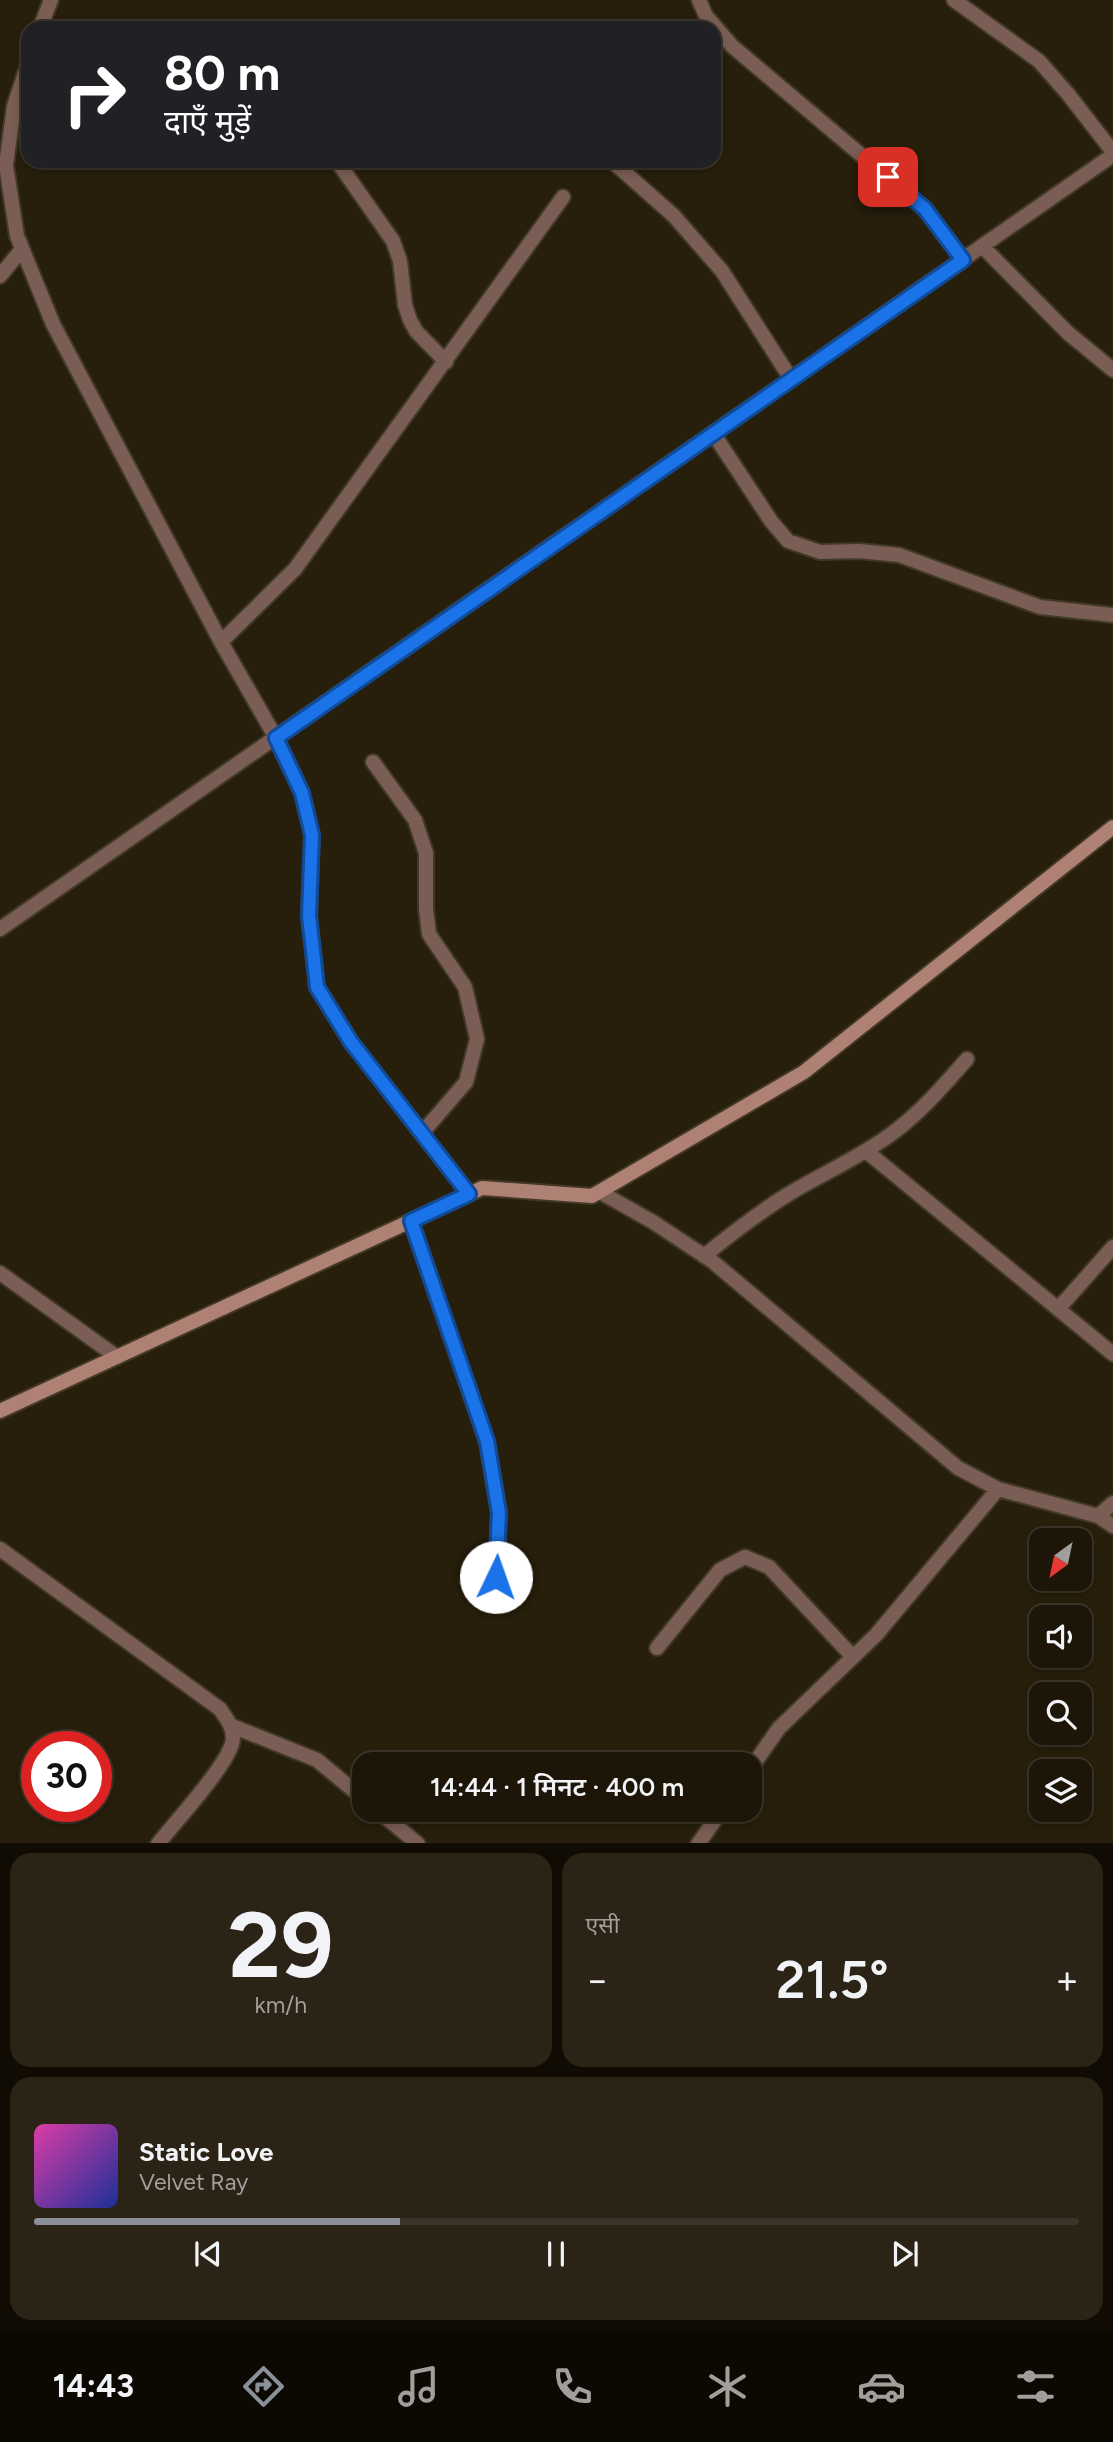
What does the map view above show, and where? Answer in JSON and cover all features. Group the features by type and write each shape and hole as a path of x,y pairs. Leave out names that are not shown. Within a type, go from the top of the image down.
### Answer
{"main road":[{"path":"0,1411 482,1188 592,1196 600,1192 804,1072 1113,827"}],"street":[{"path":"43,21 51,0"},
{"path":"699,0 710,21"},
{"path":"0,929 1113,154 1068,94 1039,61 954,0"},
{"path":"721,33 732,46 925,209 963,260"},
{"path":"21,84 13,106 6,164 17,236 52,324 221,642 276,738 302,793 312,835 309,916 317,987 351,1042 469,1194"},
{"path":"342,168 393,241 400,261 405,305 410,320 416,331 446,362"},
{"path":"620,168 674,216 722,271 791,379"},
{"path":"221,642 295,569 563,197"},
{"path":"982,246 1068,333 1113,370"},
{"path":"0,276 22,249"},
{"path":"713,433 771,521 788,541 820,551 899,555 1040,607 1113,615"},
{"path":"373,762 415,820 426,853 429,934 465,987 477,1039 466,1083 422,1133"},
{"path":"704,1256 788,1194 895,1132 932,1100 967,1059"},
{"path":"866,1151 1113,1354"},
{"path":"600,1192 653,1222 729,1275 958,1468 998,1489 1098,1516 1113,1526"},
{"path":"411,1221 487,1441 499,1513 496,1577"},
{"path":"1058,1309 1113,1247"},
{"path":"0,1273 117,1357"},
{"path":"762,1752 779,1728 876,1635 998,1489"},
{"path":"1098,1516 1113,1503"},
{"path":"0,1549 220,1709 232,1727 233,1741 226,1759 158,1843"},
{"path":"657,1648 720,1570 745,1558 769,1567 853,1657"},
{"path":"232,1727 317,1760 352,1789"},
{"path":"392,1822 418,1843"},
{"path":"698,1843 713,1822"}],"route":[{"path":"496,1577 499,1513 487,1441 411,1221 469,1194 351,1042 317,987 309,916 312,835 302,793 276,738 963,260 925,209 888,177"}]}
